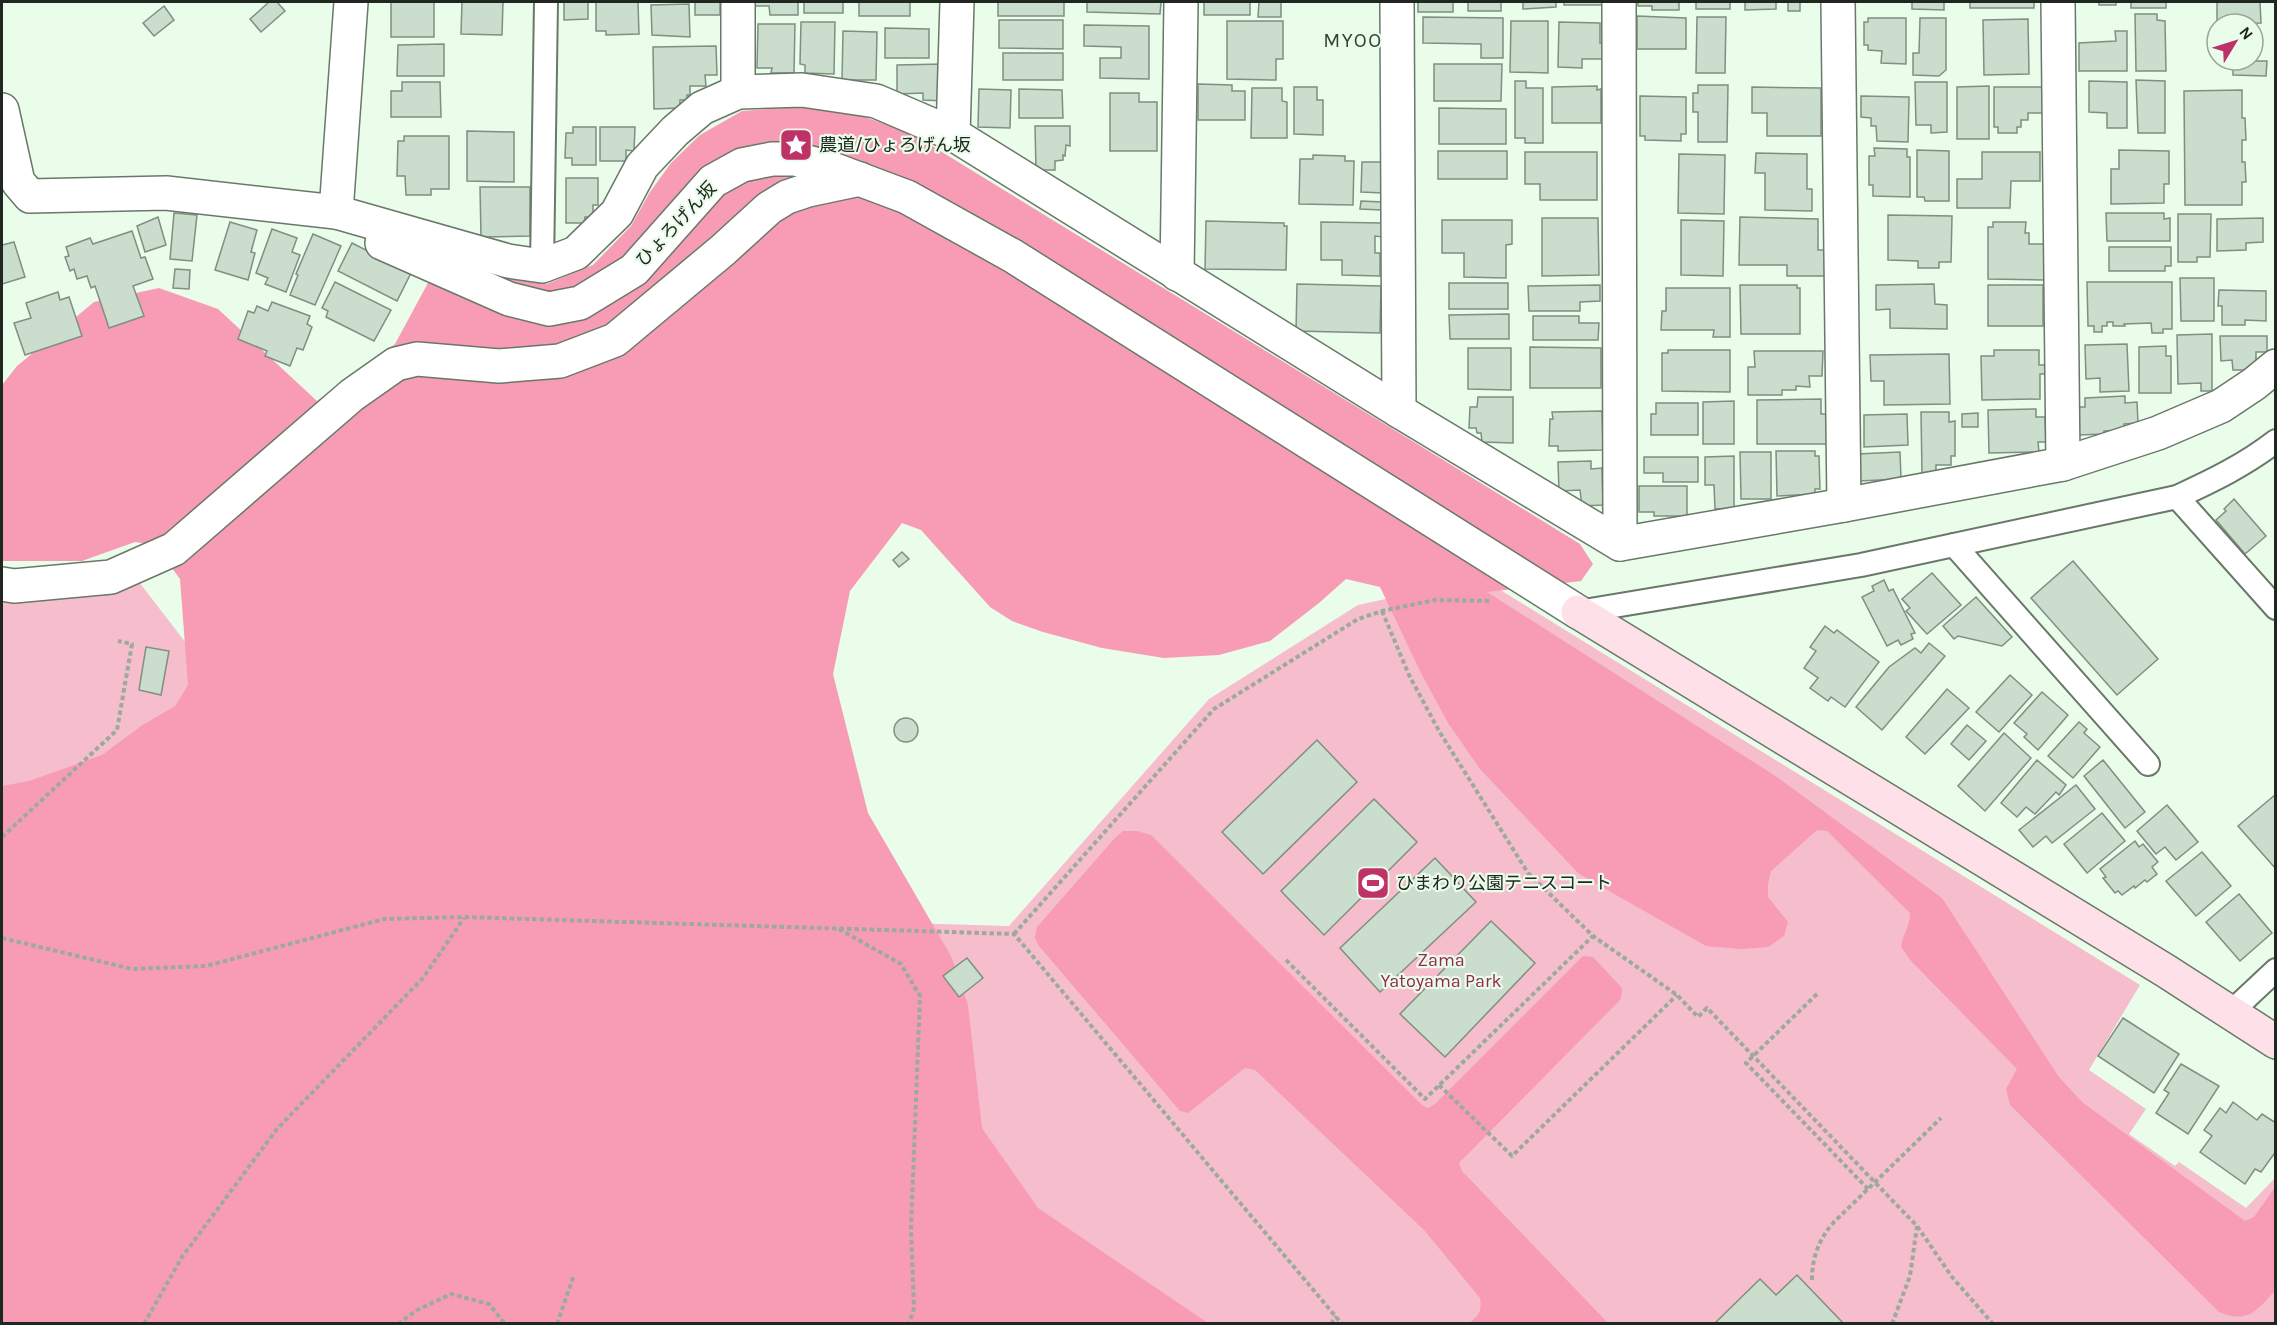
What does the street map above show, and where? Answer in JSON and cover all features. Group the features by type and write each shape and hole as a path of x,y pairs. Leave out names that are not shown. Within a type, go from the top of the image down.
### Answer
{"street":[{"path":"336,212 351,2"},
{"path":"738,2 738,92"},
{"path":"953,134 957,2"},
{"path":"1177,274 1180,2"},
{"path":"1397,2 1399,411"},
{"path":"1619,2 1620,543"},
{"path":"1838,2 1844,505"},
{"path":"2058,2 2063,464"},
{"path":"2,110 18,182 30,196 166,193 336,212 508,261 542,266 576,253 617,213 642,166 675,131 702,108 738,92 802,90 876,101 953,134 1399,411 1620,543 1844,505 2063,464 2158,433 2221,405 2254,384 2276,366"},
{"name":"ひょろげん坂","path":"336,212 372,239 509,299 549,309 580,303 634,270 713,181 742,165 772,159 795,159 860,179 907,197 1013,256 1578,612"},
{"path":"2,584 14,586 111,577 174,549 352,395 396,364 417,359 499,366 560,361 615,340 723,250 769,208 787,196 860,179"},
{"path":"1578,612 2166,971 2276,1042"}],"lane":[{"path":"542,266 546,2"},
{"path":"1578,612 1862,565 2177,497 2218,478 2276,441"},
{"path":"2177,497 2276,608"},
{"path":"1954,545 2148,764"},
{"path":"2230,1013 2276,970"}],"path":[{"path":"1014,934 1214,709 1358,619 1382,611 1435,600 1495,601"},
{"path":"1382,611 1409,675 1439,731 1528,873 1593,936 1677,995 1698,1017 1707,1008 1917,1226 1952,1277 1993,1323"},
{"path":"2,837 117,730 132,644 118,641"},
{"path":"144,1323 182,1257 277,1128 423,978 464,917"},
{"path":"2,939 132,969 206,966 384,920 464,917 1014,934 1342,1323"},
{"path":"837,928 901,963 920,996 911,1229 914,1308 909,1323"},
{"path":"1286,960 1425,1099 1593,936"},
{"path":"1817,994 1746,1062 1868,1189"},
{"path":"1439,1085 1512,1156 1677,995"},
{"path":"1812,1280 1816,1249 1823,1235 1941,1118"},
{"path":"1892,1323 1910,1276 1917,1226"},
{"path":"557,1323 574,1275"},
{"path":"398,1323 417,1310 451,1294 489,1304 505,1323"},
{"path":"1331,1323 1336,1316"}],"green space":[{"name":"Zama Yatoyama Park","path":"1481,578 2140,985 2089,1070 2146,1109 2129,1134 2175,1166 2179,1162 2246,1208 2275,1178 2275,1323 2,1323 2,596 139,582 256,734 408,909 1009,926 1209,699 1358,605"}],"shaded area":[{"path":"799,107 859,115 911,133 1580,544 1593,564 1581,581 1487,592 1777,777 1942,898 2059,1077 2082,1102 2245,1221 2254,1217 2275,1187 2275,1291 2251,1314 2237,1317 2219,1312 2010,1105 2006,1089 2017,1069 1911,961 1901,947 1910,913 1827,831 1817,830 1771,871 1768,897 1788,922 1784,936 1768,947 1741,949 1706,946 1579,874 1480,769 1448,723 1380,587 1346,579 1270,641 1219,655 1164,658 1102,648 1012,621 990,607 921,530 902,523 850,591 833,674 868,813 951,956 968,1005 982,1128 1038,1208 1208,1323 2,1323 2,786 29,781 102,755 141,726 175,706 188,685 180,579 155,545 135,542 82,561 2,561 2,385 17,366 94,302 159,288 218,309 317,401 395,344 442,257 503,277 547,284 593,265 631,226 650,192 671,163 700,135 742,111"},
{"path":"1123,831 1137,831 1151,835 1423,1106 1428,1108 1435,1104 1583,956 1593,957 1622,988 1621,999 1459,1163 1462,1171 1608,1323 1469,1323 1479,1313 1480,1298 1424,1230 1255,1070 1245,1068 1188,1113 1180,1111 1039,946 1035,938 1037,927"}],"building":[{"path":"269,2 277,2 285,11 261,32 250,19"},
{"path":"391,2 434,2 434,37 391,37"},
{"path":"462,2 503,2 502,35 461,34"},
{"path":"564,2 588,2 588,19 564,20"},
{"path":"596,2 638,2 639,34 606,35 606,31 596,31"},
{"path":"695,2 720,2 720,15 695,15"},
{"path":"754,2 798,2 798,15 770,15 769,6 754,6"},
{"path":"804,2 843,2 843,13 804,13"},
{"path":"859,2 910,2 910,16 859,16"},
{"path":"998,2 1064,2 1064,16 998,16"},
{"path":"1087,2 1161,2 1160,14 1087,12"},
{"path":"1204,2 1250,2 1250,15 1204,15"},
{"path":"1259,2 1281,2 1281,17 1258,17"},
{"path":"1418,2 1453,2 1453,12 1418,12"},
{"path":"1468,2 1501,2 1501,11 1468,11"},
{"path":"1523,2 1556,2 1556,7 1523,9"},
{"path":"1564,2 1603,2 1603,5 1564,5"},
{"path":"1638,2 1679,2 1679,10 1652,10 1652,6 1638,6"},
{"path":"1696,2 1730,2 1730,9 1696,9"},
{"path":"1745,2 1776,2 1776,9 1745,10"},
{"path":"1788,2 1800,2 1800,11 1788,11"},
{"path":"1912,2 1944,2 1944,10 1912,9"},
{"path":"1970,2 2034,2 2034,8 1970,8"},
{"path":"2099,2 2116,2 2116,5 2099,5"},
{"path":"2131,2 2166,2 2166,8 2131,8"},
{"path":"2217,2 2260,2 2260,12 2217,12"},
{"path":"689,4 690,37 652,35 651,5"},
{"path":"164,6 174,20 154,36 143,23"},
{"path":"2135,14 2157,14 2157,20 2165,21 2166,71 2136,71"},
{"path":"1637,16 1686,18 1686,49 1637,49"},
{"path":"1423,17 1503,18 1503,58 1481,58 1481,44 1423,43"},
{"path":"1697,17 1726,17 1725,73 1696,73"},
{"path":"1868,18 1906,18 1906,64 1881,63 1882,51 1868,50 1868,45 1864,45 1864,22 1868,22"},
{"path":"1920,18 1946,18 1946,70 1939,76 1913,75 1913,53 1919,53"},
{"path":"2028,19 2029,74 1984,75 1983,20"},
{"path":"999,20 1063,20 1063,49 999,48"},
{"path":"1227,21 1283,21 1283,59 1276,59 1276,80 1227,79"},
{"path":"1511,21 1548,21 1548,73 1510,72"},
{"path":"801,22 835,22 834,74 805,73 805,65 800,64"},
{"path":"1559,22 1600,23 1600,43 1604,43 1604,59 1582,59 1582,68 1558,67"},
{"path":"758,24 795,24 794,73 771,73 772,68 757,68"},
{"path":"1084,25 1149,26 1149,79 1100,78 1100,58 1121,58 1121,47 1084,46"},
{"path":"885,28 929,29 929,58 885,58"},
{"path":"843,31 877,32 876,80 842,80"},
{"path":"2115,31 2127,31 2127,71 2079,71 2079,43 2116,41"},
{"path":"444,44 444,76 397,76 398,45"},
{"path":"716,46 717,75 705,75 706,86 690,86 690,95 687,95 687,100 680,100 680,108 654,109 653,47"},
{"path":"1003,53 1063,53 1063,80 1003,80"},
{"path":"2265,61 2267,61 2266,76 2233,75 2233,72 2265,72"},
{"path":"943,64 944,101 923,100 923,93 897,94 897,65"},
{"path":"1434,64 1502,64 1501,101 1434,101"},
{"path":"2136,80 2165,81 2165,133 2138,133"},
{"path":"1515,81 1526,81 1526,88 1543,88 1543,143 1525,143 1525,138 1515,138"},
{"path":"2089,81 2127,82 2127,128 2107,128 2107,113 2089,112"},
{"path":"402,82 440,82 441,117 391,117 391,91 402,91"},
{"path":"1915,82 1947,82 1947,132 1931,133 1931,125 1916,125"},
{"path":"1198,84 1232,85 1232,91 1245,91 1245,120 1198,120"},
{"path":"1698,85 1728,85 1727,142 1698,142 1698,112 1693,112 1693,93 1698,93"},
{"path":"1597,86 1597,90 1601,89 1601,123 1552,123 1552,87"},
{"path":"1989,86 1989,139 1957,139 1957,87"},
{"path":"1294,87 1317,87 1317,100 1323,100 1323,135 1294,134"},
{"path":"1752,87 1821,88 1821,136 1767,136 1767,113 1752,113"},
{"path":"1994,87 2043,87 2043,113 2028,113 2028,120 2021,120 2021,127 2017,127 2017,133 1998,133 1998,127 1994,127"},
{"path":"1252,88 1282,88 1282,101 1287,102 1287,138 1251,138"},
{"path":"979,89 1011,90 1010,128 978,127"},
{"path":"1019,89 1062,90 1063,118 1019,118"},
{"path":"2242,90 2242,118 2245,118 2246,140 2242,140 2242,162 2245,162 2246,182 2242,182 2242,205 2185,205 2184,91"},
{"path":"1110,93 1139,93 1139,102 1157,102 1157,151 1110,151"},
{"path":"1640,96 1686,97 1686,134 1681,134 1681,141 1645,140 1645,136 1640,136"},
{"path":"1861,96 1909,97 1908,142 1877,141 1876,126 1871,126 1871,118 1861,117"},
{"path":"1439,108 1506,109 1506,144 1439,144"},
{"path":"1035,126 1070,126 1070,146 1066,145 1063,160 1055,161 1055,170 1036,170"},
{"path":"573,127 596,127 596,165 572,165 572,158 565,158 566,133 573,133"},
{"path":"600,127 635,127 634,151 626,150 626,161 600,161"},
{"path":"467,131 514,132 514,182 467,181"},
{"path":"404,136 449,136 449,189 431,189 431,195 406,195 405,176 397,176 398,141 404,141"},
{"path":"1874,148 1907,149 1907,157 1910,157 1910,197 1873,196 1873,185 1869,185 1869,156 1875,156"},
{"path":"1917,150 1949,151 1949,201 1925,201 1924,197 1917,197"},
{"path":"2119,150 2169,151 2169,184 2164,184 2164,203 2111,204 2111,169 2119,169"},
{"path":"1438,151 1507,151 1507,179 1438,179"},
{"path":"1525,152 1597,152 1597,200 1540,200 1540,184 1525,184"},
{"path":"1982,152 2040,152 2040,181 2011,181 2010,208 1957,208 1957,179 1982,179"},
{"path":"1756,153 1807,154 1807,189 1812,189 1812,211 1765,210 1765,173 1755,173"},
{"path":"1679,154 1725,155 1724,214 1678,213"},
{"path":"1313,155 1345,156 1345,161 1354,161 1353,205 1299,204 1300,159 1313,159"},
{"path":"1362,162 1383,162 1383,193 1361,192"},
{"path":"566,178 598,178 598,205 593,205 593,217 585,217 584,223 566,223"},
{"path":"480,187 530,187 530,236 481,237"},
{"path":"1361,201 1382,202 1382,210 1360,209"},
{"path":"174,213 197,215 192,261 170,259"},
{"path":"2106,213 2164,213 2164,219 2170,218 2170,241 2107,241"},
{"path":"2178,214 2211,214 2210,257 2197,257 2197,262 2178,262"},
{"path":"1888,215 1952,216 1951,262 1939,262 1939,268 1918,268 1918,261 1888,260"},
{"path":"158,217 166,245 145,252 137,226"},
{"path":"1740,217 1818,219 1818,250 1828,250 1827,276 1787,276 1787,265 1739,265"},
{"path":"1542,218 1598,218 1599,275 1542,276"},
{"path":"2263,218 2263,242 2246,243 2246,250 2217,251 2217,219"},
{"path":"1442,220 1512,220 1512,244 1506,245 1506,278 1464,277 1464,253 1442,253"},
{"path":"1681,220 1724,221 1723,276 1681,275"},
{"path":"1206,221 1284,223 1284,226 1287,226 1286,270 1205,269"},
{"path":"230,222 257,230 251,252 255,253 248,280 215,270"},
{"path":"1321,222 1382,223 1382,237 1375,236 1375,253 1380,253 1380,276 1342,275 1342,260 1321,260"},
{"path":"1993,222 2026,222 2025,233 2029,233 2029,244 2045,244 2044,280 1988,279 1988,227 1993,227"},
{"path":"272,229 297,238 292,252 300,255 286,292 265,284 268,278 256,273"},
{"path":"132,231 141,258 145,257 153,279 133,286 144,316 109,328 95,286 91,288 87,276 77,279 74,269 70,271 65,257 69,256 66,247 90,238 93,244"},
{"path":"313,234 341,246 315,305 290,295"},
{"path":"14,242 25,277 2,284 2,245"},
{"path":"352,243 411,273 397,301 338,271"},
{"path":"2109,247 2171,247 2171,266 2165,266 2165,271 2109,271"},
{"path":"175,269 190,270 189,289 173,288"},
{"path":"2180,278 2214,278 2214,321 2181,321"},
{"path":"335,282 391,310 374,341 326,317 328,311 322,308"},
{"path":"2087,282 2172,282 2172,329 2163,329 2163,333 2152,333 2151,323 2113,326 2113,322 2107,322 2107,326 2102,326 2102,332 2094,332 2094,326 2088,326"},
{"path":"1449,283 1508,283 1508,309 1449,309"},
{"path":"1297,284 1381,286 1380,333 1296,331"},
{"path":"1934,284 1935,304 1947,305 1947,329 1890,328 1890,309 1876,310 1876,285"},
{"path":"1600,285 1600,301 1580,302 1580,311 1529,311 1528,286"},
{"path":"1740,285 1797,285 1797,288 1800,288 1800,334 1741,334"},
{"path":"1988,285 2043,285 2043,326 1988,326"},
{"path":"1666,288 1730,288 1730,337 1713,337 1714,330 1661,330 1662,311 1666,311"},
{"path":"2219,290 2266,291 2266,321 2245,320 2245,325 2222,325 2222,306 2218,306"},
{"path":"58,292 60,300 69,297 82,336 25,355 14,323 31,318 26,303"},
{"path":"272,302 310,316 307,324 312,327 303,350 297,348 290,366 265,356 267,351 238,339 248,311 254,313 257,306 268,311"},
{"path":"1509,314 1509,339 1450,339 1449,315"},
{"path":"1533,316 1579,316 1579,323 1599,323 1598,340 1533,340"},
{"path":"2212,334 2212,391 2201,391 2201,383 2178,384 2177,335"},
{"path":"2220,336 2267,336 2267,352 2256,352 2256,365 2252,370 2233,370 2232,360 2221,361"},
{"path":"2127,344 2129,391 2100,392 2100,378 2086,379 2085,345"},
{"path":"2166,346 2166,356 2171,356 2171,393 2139,393 2139,347"},
{"path":"1530,347 1601,348 1601,388 1530,388"},
{"path":"1468,348 1511,348 1511,390 1468,389"},
{"path":"1668,350 1730,350 1730,392 1662,391 1662,353 1668,353"},
{"path":"1994,350 2039,350 2039,365 2045,365 2045,374 2040,374 2040,399 1982,400 1981,356 1994,356"},
{"path":"1754,351 1823,351 1822,376 1809,376 1810,387 1796,386 1796,390 1782,390 1782,395 1748,395 1748,367 1755,367"},
{"path":"1949,354 1950,404 1884,405 1884,381 1871,381 1870,355"},
{"path":"2125,396 2125,403 2137,402 2138,423 2124,424 2124,430 2079,435 2077,407 2085,407 2085,398"},
{"path":"1478,397 1513,397 1513,443 1482,442 1481,433 1477,433 1476,428 1469,428 1470,407 1477,407"},
{"path":"1821,399 1821,414 1828,414 1828,444 1757,444 1757,400"},
{"path":"1734,401 1734,444 1703,444 1703,402"},
{"path":"1656,403 1698,403 1698,435 1651,435 1651,414 1656,414"},
{"path":"2036,409 2036,417 2045,417 2046,442 2038,442 2039,452 1989,453 1988,410"},
{"path":"1602,411 1603,450 1558,451 1558,446 1549,446 1552,412"},
{"path":"1921,412 1949,412 1949,422 1955,421 1955,456 1951,456 1951,465 1936,465 1936,473 1922,473"},
{"path":"1978,413 1978,427 1962,427 1962,414"},
{"path":"1907,414 1908,445 1864,447 1864,415"},
{"path":"1776,451 1815,451 1815,456 1819,456 1820,489 1815,489 1815,494 1777,496"},
{"path":"1740,452 1771,452 1771,499 1741,499"},
{"path":"1900,452 1901,479 1858,481 1857,454"},
{"path":"1734,456 1734,508 1715,509 1714,485 1705,485 1705,457"},
{"path":"1644,457 1698,457 1698,482 1663,482 1663,473 1644,473"},
{"path":"1591,461 1591,469 1602,468 1603,505 1582,506 1580,490 1559,491 1558,462"},
{"path":"1639,486 1687,486 1687,516 1654,516 1654,512 1639,512"},
{"path":"2234,499 2266,536 2245,554 2216,520"},
{"path":"902,552 909,559 899,567 893,560"},
{"path":"2073,561 2158,659 2117,695 2031,598"},
{"path":"1932,573 1961,605 1927,634 1906,611 1910,608 1902,599"},
{"path":"1884,580 1889,591 1893,589 1915,633 1911,634 1913,639 1901,645 1898,640 1887,646 1862,597 1874,591 1872,586"},
{"path":"1976,597 2012,637 2002,646 1958,636 1954,639 1943,626"},
{"path":"1825,626 1834,633 1837,630 1879,662 1845,707 1831,697 1828,701 1810,688 1818,678 1804,668 1816,651 1810,647"},
{"path":"1929,643 1945,656 1882,730 1856,707 1889,667 1915,648 1921,653"},
{"path":"146,647 169,651 161,695 139,690"},
{"path":"2010,675 2032,695 1999,732 1976,712"},
{"path":"1947,689 1969,708 1925,754 1906,737"},
{"path":"2042,692 2068,715 2038,750 2024,737 2027,734 2014,723"},
{"path":"906,718 911,719 917,725 917,735 911,741 906,742 901,741 895,735 894,730 895,725 901,719"},
{"path":"2079,722 2087,729 2084,733 2100,747 2073,778 2048,756"},
{"path":"1967,725 1986,741 1969,760 1951,744"},
{"path":"2004,733 2031,758 1985,811 1958,786"},
{"path":"1317,740 1357,782 1263,874 1222,832"},
{"path":"2037,760 2066,785 2059,795 2056,792 2035,814 2026,807 2017,817 2001,803"},
{"path":"2103,760 2145,812 2125,828 2084,776"},
{"path":"2076,785 2095,809 2052,843 2046,836 2033,847 2019,830"},
{"path":"2276,794 2276,869 2238,826"},
{"path":"1374,799 1417,842 1324,935 1281,891"},
{"path":"2167,805 2198,842 2176,860 2165,847 2156,854 2137,831"},
{"path":"2102,813 2125,841 2087,873 2064,844"},
{"path":"2135,841 2139,847 2143,844 2158,862 2152,867 2157,874 2122,895 2118,891 2115,893 2103,878 2106,877 2100,869"},
{"path":"2202,852 2231,886 2196,916 2166,881"},
{"path":"1435,858 1476,902 1380,992 1340,948"},
{"path":"2239,894 2272,933 2240,961 2206,922"},
{"path":"1491,921 1535,963 1445,1057 1400,1014"},
{"path":"967,958 983,978 959,997 943,976"},
{"path":"2123,1018 2179,1054 2154,1093 2098,1056"},
{"path":"2181,1064 2219,1086 2188,1134 2156,1113 2169,1093 2164,1090"},
{"path":"2233,1102 2257,1120 2262,1114 2276,1123 2276,1155 2274,1154 2261,1172 2255,1169 2245,1184 2200,1152 2212,1136 2204,1130 2220,1108 2226,1113"},
{"path":"1797,1275 1844,1324 1714,1324 1760,1279 1776,1295"}],"place":[{"name":"農道/ひょろげん坂","path":"796,145"},
{"name":"ひまわり公園テニスコート","path":"1373,883"}],"district":[{"name":"MYOO","path":"1353,40"}]}
